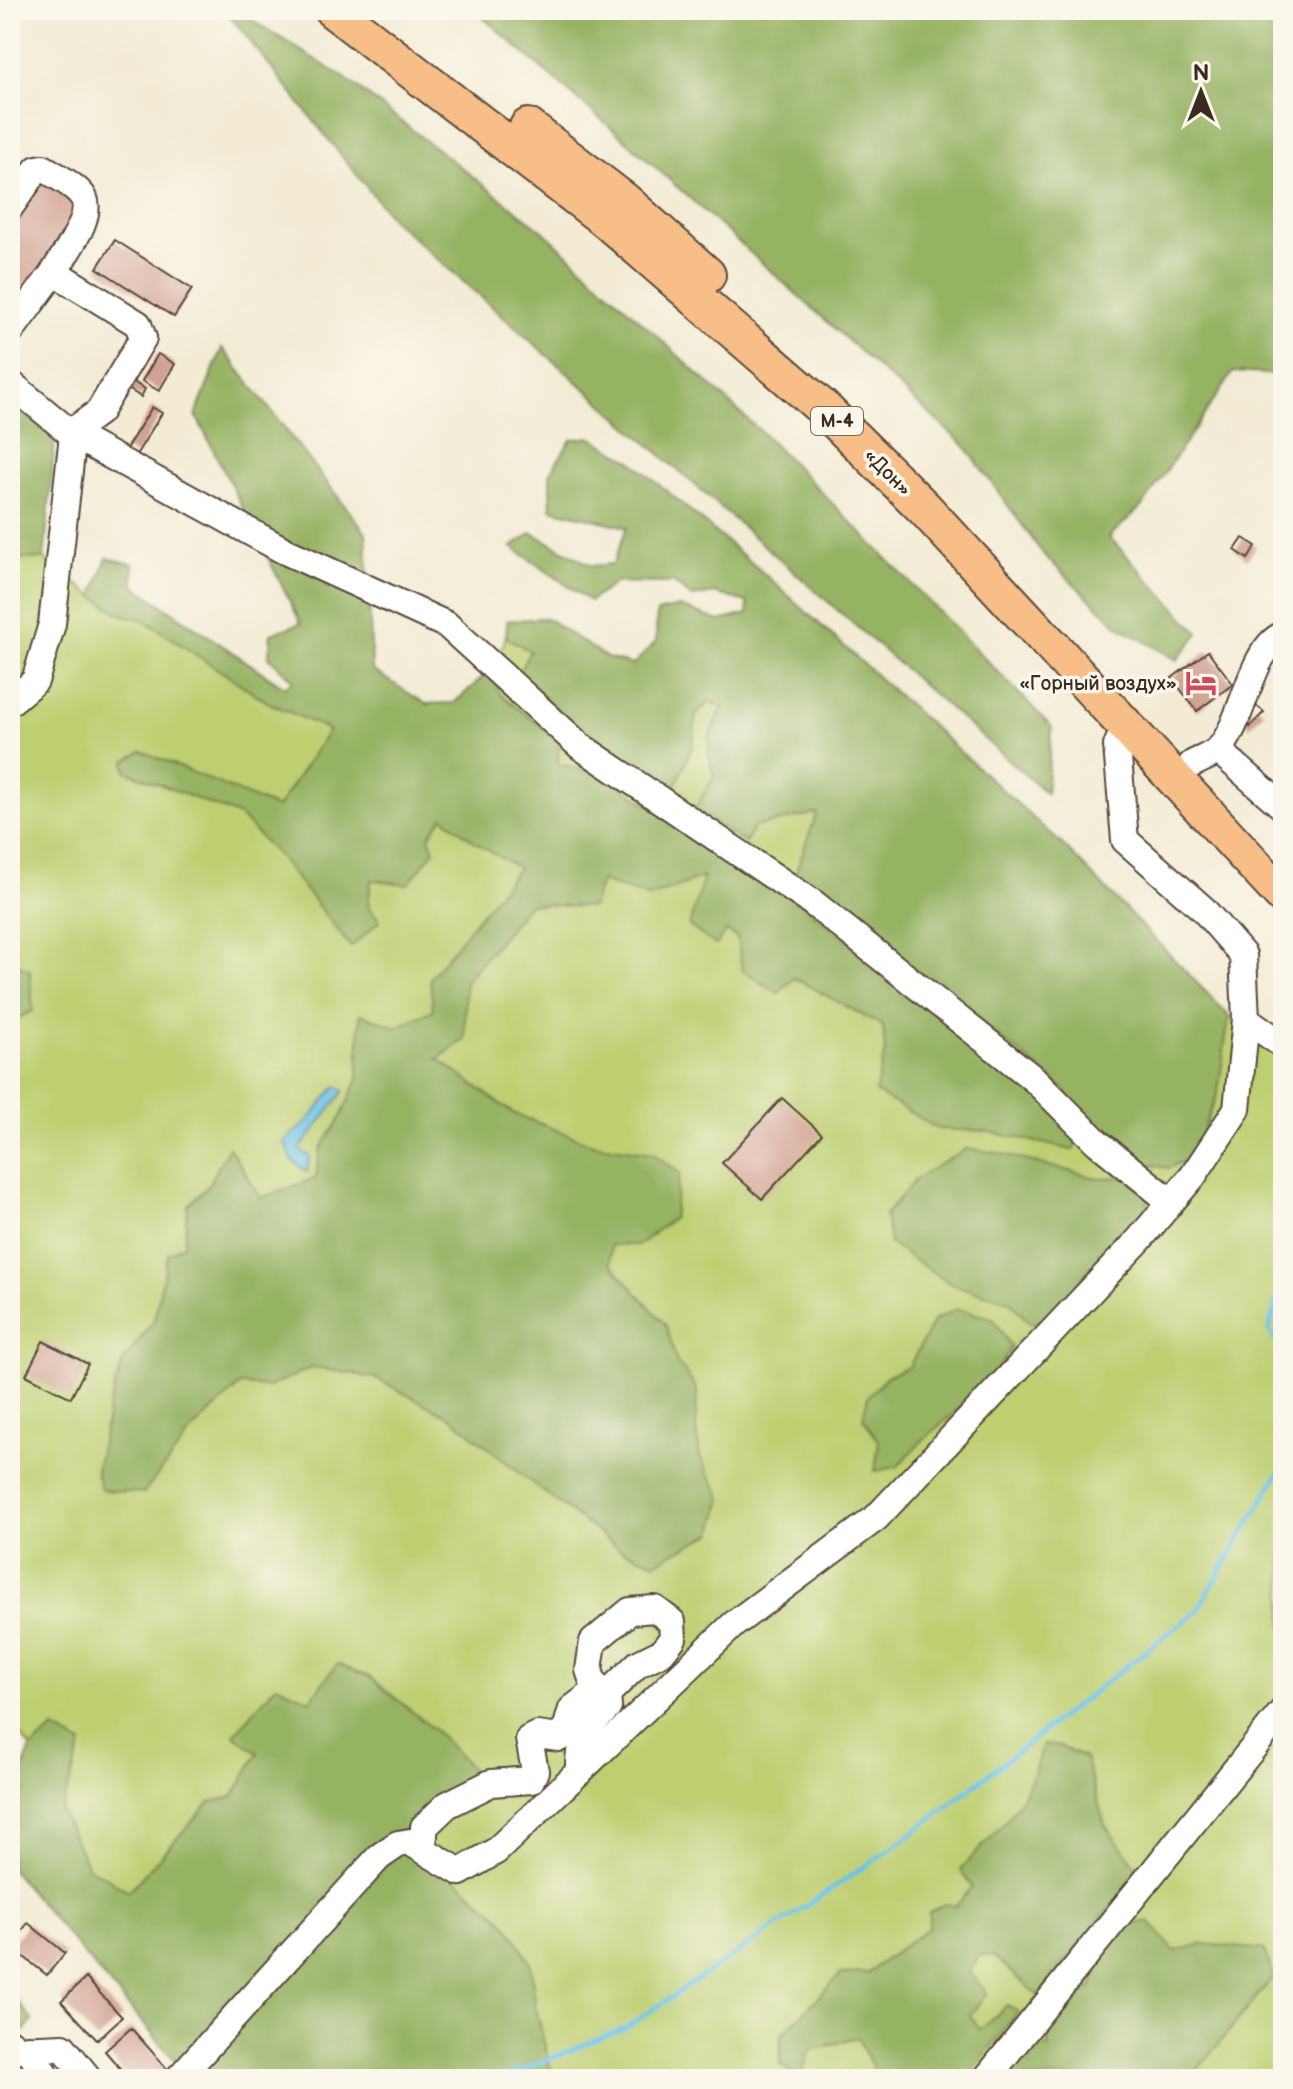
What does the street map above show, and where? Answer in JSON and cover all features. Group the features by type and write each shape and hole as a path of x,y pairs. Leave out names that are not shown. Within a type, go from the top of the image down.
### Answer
{"highway":[{"name":"«Дон»","path":"333,10 606,220 825,410 925,509 1283,896"},
{"name":"«Дон»","path":"372,10 623,200 842,394 1205,757 1283,860"}],"street":[{"path":"10,207 37,169 43,168 81,193 87,203 87,215 54,272 10,332"},
{"path":"10,702 35,681 52,624 71,434 99,412 143,338 138,324 54,272"},
{"path":"10,383 71,434 285,551 447,625 580,746 813,903 1035,1080 1097,1142 1171,1202"},
{"path":"1283,635 1274,639 1259,660 1241,712 1205,757 1283,807"},
{"path":"178,2079 379,1857 398,1844 410,1842 460,1872 496,1851 734,1624 876,1518 1138,1241 1193,1176 1237,1109 1246,1019 1243,955 1203,909 1125,840 1117,746 1126,724"},
{"path":"1246,1019 1283,1045"},
{"path":"424,1849 424,1827 447,1805 491,1783 531,1780 535,1771 529,1739 537,1735 559,1738 572,1709 601,1692 608,1707 591,1724 578,1746 579,1772"},
{"path":"986,2079 1283,1711"},
{"path":"19,2045 48,2079"},
{"path":"19,2045 63,2047 89,2079"}],"green space":[{"path":"225,10 236,10 345,78 543,231 773,443 1052,727 1046,793 393,220"},
{"path":"474,10 1283,10 1283,375 1233,372 1143,505 1109,537 1199,633 1177,660 1118,626 1044,555 965,446 623,138"},
{"path":"222,348 366,533 372,670 425,704 454,703 498,657 507,621 546,618 607,658 633,665 656,642 657,612 680,607 719,621 748,614 747,602 714,593 692,597 674,583 616,582 590,601 512,547 532,533 592,566 613,564 627,527 551,509 550,473 571,440 590,437 630,460 761,571 1066,848 1229,1016 1283,1058 1283,2079 191,2079 10,1868 10,1803 31,1748 10,1723 10,558 44,559 93,596 107,558 133,564 134,586 286,688 293,680 269,657 271,634 301,623 196,415"},
{"path":"222,348 366,533 372,670 426,704 454,703 491,670 500,694 559,741 558,764 603,775 803,905 1032,1087 1078,1138 1073,1150 986,1131 938,1129 875,1092 885,1052 883,1026 794,978 778,993 742,970 737,937 726,931 716,945 689,926 704,877 649,897 601,881 592,907 529,904 465,982 465,1039 438,1059 513,1113 592,1144 653,1153 680,1173 673,1218 639,1245 611,1245 610,1263 666,1325 676,1360 697,1389 696,1430 700,1457 722,1498 713,1533 655,1563 620,1549 452,1418 375,1378 313,1367 269,1387 240,1385 193,1429 144,1493 101,1490 96,1471 109,1406 123,1362 154,1320 168,1254 184,1244 188,1205 208,1186 229,1147 261,1198 316,1178 320,1150 341,1117 358,1079 360,1014 397,1027 433,1010 430,978 518,868 475,842 443,817 429,837 434,851 408,884 371,880 368,906 380,921 351,947 279,857 240,816 126,771 125,761 142,751 277,808 329,730 269,703 144,620 120,614 93,596 107,558 133,564 134,586 285,688 293,680 269,657 271,634 301,623 196,415"},
{"path":"10,402 55,440 44,559 10,558"},
{"path":"590,437 630,460 761,571 1066,848 1229,1016 1218,1092 1200,1139 1186,1160 1168,1168 1140,1163 1105,1136 1056,1082 795,874 817,813 754,827 745,843 694,810 714,776 708,747 723,707 709,702 696,715 692,748 673,791 595,744 518,674 530,651 507,638 507,621 546,618 607,658 633,665 656,642 657,612 680,607 719,621 748,614 747,602 714,593 692,597 674,583 616,582 590,601 512,547 532,533 592,566 613,564 627,527 551,509 550,473 571,440"},
{"path":"10,962 30,970 33,1011 10,1022"},
{"path":"966,1149 993,1152 1097,1178 1126,1177 1149,1196 1145,1216 1109,1248 1083,1277 1058,1317 1030,1324 1010,1301 953,1285 890,1244 885,1215 917,1178"},
{"path":"957,1309 993,1318 1011,1347 993,1379 897,1467 875,1471 879,1442 863,1418 868,1396 887,1376 909,1367 934,1320"},
{"path":"337,1664 368,1676 437,1732 478,1776 410,1824 441,1866 505,1922 530,1961 536,2009 553,2079 191,2079 10,1868 10,1803 31,1748 54,1729 82,1744 61,1811 88,1867 129,1891 210,1802 233,1797 258,1753 234,1735 276,1685 310,1700"},
{"path":"1043,1744 1061,1747 1085,1758 1105,1825 1140,1872 1038,1996 994,1956 979,1955 969,1972 987,1993 970,2015 980,2030 1007,2005 1018,2012 966,2079 870,2079 875,2073 858,2038 810,2050 800,2079 781,2065 781,2036 841,1974 867,1973 929,1927 929,1912 945,1904 956,1906 972,1887 960,1869 1012,1813 1030,1782"},
{"path":"1149,1921 1174,1951 1204,1944 1264,1950 1274,1976 1190,2079 1000,2079 1028,2045 1049,2048 1044,2026 1066,1996 1092,1987 1095,1961 1126,1926"},
{"path":"10,1991 33,2021 21,2034 10,2025"}],"water":[{"path":"336,1086 344,1091 299,1150 310,1156 307,1172 293,1161 284,1141 307,1122"}],"building":[{"path":"44,178 83,203 10,313 10,230"},
{"path":"115,240 192,289 174,317 97,268"},
{"path":"158,354 175,364 159,391 142,381"},
{"path":"126,378 145,389 141,397 122,385"},
{"path":"152,407 162,413 136,455 126,449"},
{"path":"1243,538 1256,546 1248,559 1235,550"},
{"path":"1208,651 1233,684 1197,711 1172,678"},
{"path":"1257,706 1264,712 1250,727 1244,720"},
{"path":"782,1098 822,1134 762,1199 722,1163"},
{"path":"43,1341 88,1364 71,1398 26,1375"},
{"path":"28,1923 65,1953 47,1975 10,1946"},
{"path":"86,1978 122,2017 97,2040 61,2001"},
{"path":"131,2028 170,2072 161,2079 129,2079 105,2051"},
{"path":"25,2063 41,2079 10,2079"}],"waterway":[{"path":"1283,1275 1269,1330 1283,1352"},
{"path":"500,2079 627,2027 904,1840 1197,1611 1283,1466"}],"place":[{"name":"«Горный воздух»","path":"1201,683"}]}
